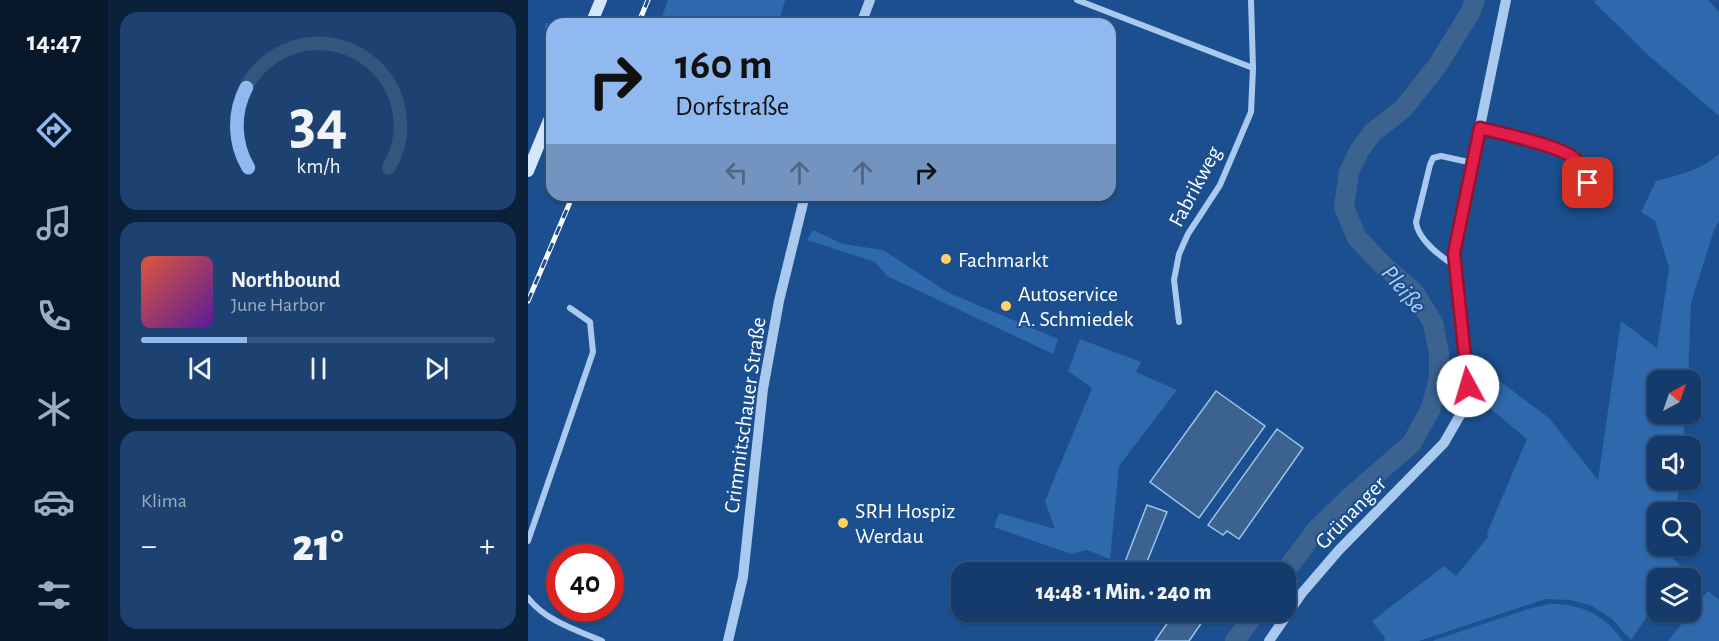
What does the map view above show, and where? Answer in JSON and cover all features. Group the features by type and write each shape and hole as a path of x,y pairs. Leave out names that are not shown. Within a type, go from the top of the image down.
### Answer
{"main road":[{"path":"594,18 601,0"},
{"path":"528,171 546,128"}],"street":[{"path":"863,18 870,0"},
{"path":"1077,0 1253,68"},
{"name":"Fabrikweg","path":"1179,322 1174,280 1179,254 1188,234 1220,184 1251,112 1253,68 1251,0"},
{"name":"Grünanger","path":"1269,641 1302,593 1339,550 1444,443 1463,410 1468,390 1454,253 1506,0"},
{"path":"1480,128 1562,150 1578,161 1583,178 1597,191"},
{"path":"1455,266 1420,235 1416,222 1433,158 1442,156 1473,163"},
{"name":"Crimmitschauer Straße","path":"728,641 743,577 763,388 779,301 804,201"},
{"path":"528,541 593,352 590,321 570,308"},
{"path":"528,598 536,608 555,621 602,641"}],"shaded area":[{"path":"668,0 785,0 780,18 661,18"},
{"path":"1596,0 1708,0 1719,12 1719,116 1648,55 1594,2"},
{"path":"545,23 546,68 545,67"},
{"path":"1719,154 1719,221 1714,230 1691,303 1688,370 1647,370 1647,424 1684,424 1684,436 1647,436 1647,490 1679,490 1677,502 1647,502 1647,556 1672,556 1682,567 1647,568 1647,617 1631,640 1612,619 1592,606 1570,600 1546,599 1419,641 1384,641 1385,638 1372,621 1444,566 1456,576 1488,537 1487,533 1527,439 1468,390 1465,355 1549,418 1598,480 1621,321 1657,348 1669,268 1655,221 1641,212 1656,181 1697,168"},
{"path":"813,230 843,244 883,250 949,293 1058,339 1053,354 887,276 875,262 807,240"},
{"path":"1080,339 1141,362 1136,372 1177,390 1119,466 1110,559 1087,550 1071,554 994,527 999,513 1055,529 1045,501 1092,388 1068,371"},
{"path":"1216,391 1265,426 1199,518 1150,482"},
{"path":"1277,429 1303,448 1239,539 1227,531 1223,535 1208,525"},
{"path":"1147,505 1167,512 1147,562 1125,562"},
{"path":"1708,591 1719,600 1719,641 1668,641 1683,622 1701,622 1701,600"},
{"path":"1549,604 1572,606 1591,612 1608,624 1623,641 1432,641 1528,609"},
{"path":"1168,622 1202,622 1189,641 1155,641"}],"waterway":[{"name":"Pleiße","path":"1292,562 1316,530 1412,443 1431,408 1439,379 1439,353 1433,323 1414,292 1357,238 1344,207 1349,172 1359,151 1373,132 1403,109 1437,66 1470,13 1475,0"},
{"name":"Pleiße","path":"1235,641 1249,622"}],"railway":[{"path":"640,18 648,0"},
{"path":"528,301 570,201"}],"place":[{"name":"Fachmarkt","path":"946,259"},
{"name":"Autoservice A. Schmiedek","path":"1006,306"},
{"name":"SRH Hospiz Werdau","path":"843,523"}],"route":[{"path":"1468,386 1454,253 1480,128 1562,150 1578,161 1583,178 1588,183"}]}
